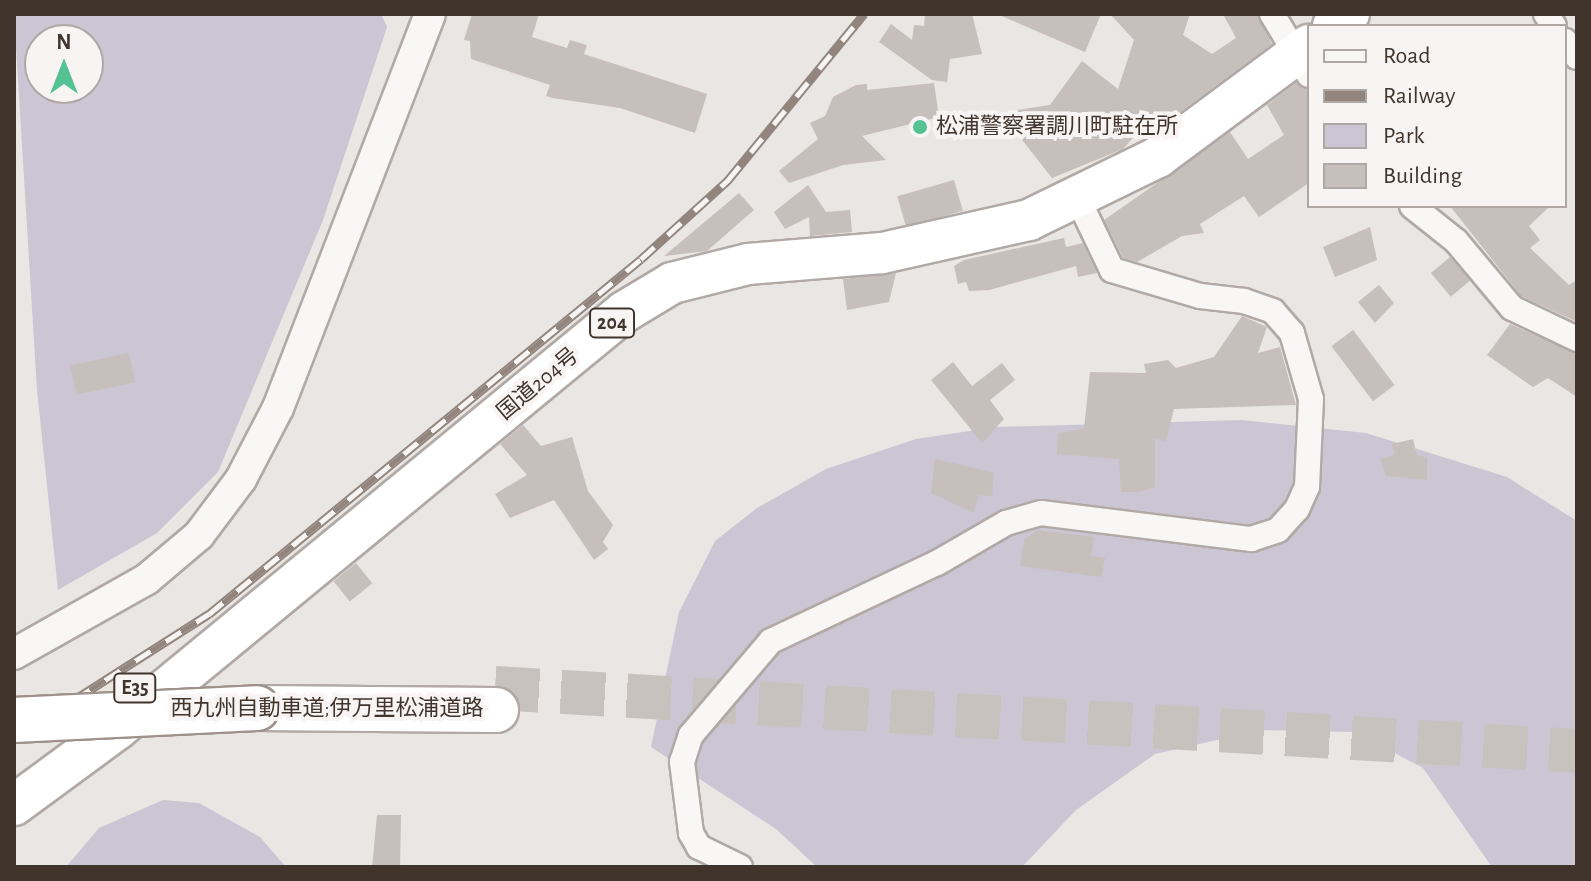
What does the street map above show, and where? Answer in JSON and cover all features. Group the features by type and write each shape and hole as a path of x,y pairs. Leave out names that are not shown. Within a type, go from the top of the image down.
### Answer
{"highway":[{"name":"国道204号","path":"14,805 116,730 624,312 672,283 748,264 882,253 958,239 1078,199 1158,157 1305,58"},
{"name":"西九州自動車道;伊万里松浦道路","path":"14,691 496,699"},
{"name":"西九州自動車道;伊万里松浦道路","path":"14,708 257,697"},
{"path":"14,720 257,697"}],"street":[{"path":"19,648 147,579 199,535 241,479 278,408 430,14"},
{"path":"1272,14 1305,58"},
{"path":"740,867 699,847 691,833 682,762 691,735 771,641 937,563 1006,523 1041,513 1251,539 1278,530 1297,509 1307,487 1311,399 1292,333 1273,311 1244,301 1200,296 1112,270 1078,199"},
{"path":"1415,208 1456,241 1512,308 1577,339"}],"green space":[{"path":"14,14 381,14 387,27 323,220 218,472 157,533 58,590 37,390"},
{"path":"1242,420 1366,433 1507,477 1577,521 1577,867 1492,867 1423,768 1355,732 1261,730 1155,754 1076,810 1022,867 817,867 776,829 651,747 679,612 715,541 757,508 826,469 916,439 996,427"},
{"path":"163,800 199,803 260,837 286,867 66,867 99,828"}],"building":[{"path":"472,14 539,14 532,37 567,48 570,40 587,45 584,54 707,94 695,133 620,108 552,98 546,96 550,85 471,59 470,41 464,40"},
{"path":"925,14 972,14 982,54 950,59 947,82 932,80 879,42 891,24 912,40 914,25 924,26"},
{"path":"997,14 1101,14 1085,52"},
{"path":"1110,14 1190,14 1183,35 1212,54 1236,38 1223,14 1257,14 1272,44 1146,137 1138,132 1123,149 1052,178 1019,136 1011,111 1050,105 1082,61 1118,89 1134,40"},
{"path":"934,83 939,117 862,136 886,160 843,165 789,183 779,171 818,139 810,123 825,116 833,97 856,85 867,84 867,90"},
{"path":"1296,83 1307,89 1307,184 1259,217 1244,196 1200,224 1204,233 1182,236 1137,262 1123,258 1104,220 1230,132 1248,159 1284,135 1267,105"},
{"path":"954,180 963,211 906,227 897,196"},
{"path":"808,185 826,212 850,210 852,232 810,236 809,217 785,229 774,212"},
{"path":"739,193 754,210 707,251 664,256"},
{"path":"1452,208 1548,208 1529,226 1540,240 1530,248 1569,285 1577,280 1577,322 1521,296"},
{"path":"1370,227 1377,260 1335,277 1323,247"},
{"path":"1064,238 1066,247 1083,243 1097,273 1078,277 1076,266 989,290 969,291 966,282 958,284 954,266 964,260"},
{"path":"1450,257 1470,281 1451,297 1431,273"},
{"path":"896,273 889,302 847,310 843,279"},
{"path":"1379,285 1394,303 1375,323 1358,302"},
{"path":"1242,316 1267,327 1258,353 1280,347 1296,405 1174,409 1166,441 1155,439 1155,487 1139,492 1121,492 1119,459 1057,454 1058,433 1084,429 1090,372 1146,373 1144,364 1168,360 1176,368 1214,357"},
{"path":"1510,324 1577,354 1577,397 1548,378 1533,387 1487,355"},
{"path":"1353,330 1395,385 1373,401 1331,346"},
{"path":"129,353 135,382 77,395 70,365"},
{"path":"953,362 972,386 1002,363 1015,380 990,400 1004,419 982,443 931,380"},
{"path":"523,425 541,446 572,437 588,491 613,525 603,542 608,549 594,560 554,500 510,518 495,494 527,475 500,444"},
{"path":"1413,439 1417,456 1427,457 1427,480 1386,476 1381,458 1395,455 1392,444"},
{"path":"935,459 994,473 992,496 979,495 974,513 931,493"},
{"path":"1037,530 1094,537 1091,556 1105,558 1101,577 1020,566 1024,540"},
{"path":"356,563 372,583 350,601 333,581"},
{"path":"377,815 401,815 400,867 372,867"}],"tunnel":[{"path":"495,688 1577,751"}],"railway":[{"path":"14,738 209,614 641,259 728,180 864,14"}],"place":[{"name":"松浦警察署調川町駐在所","path":"920,127"}]}
